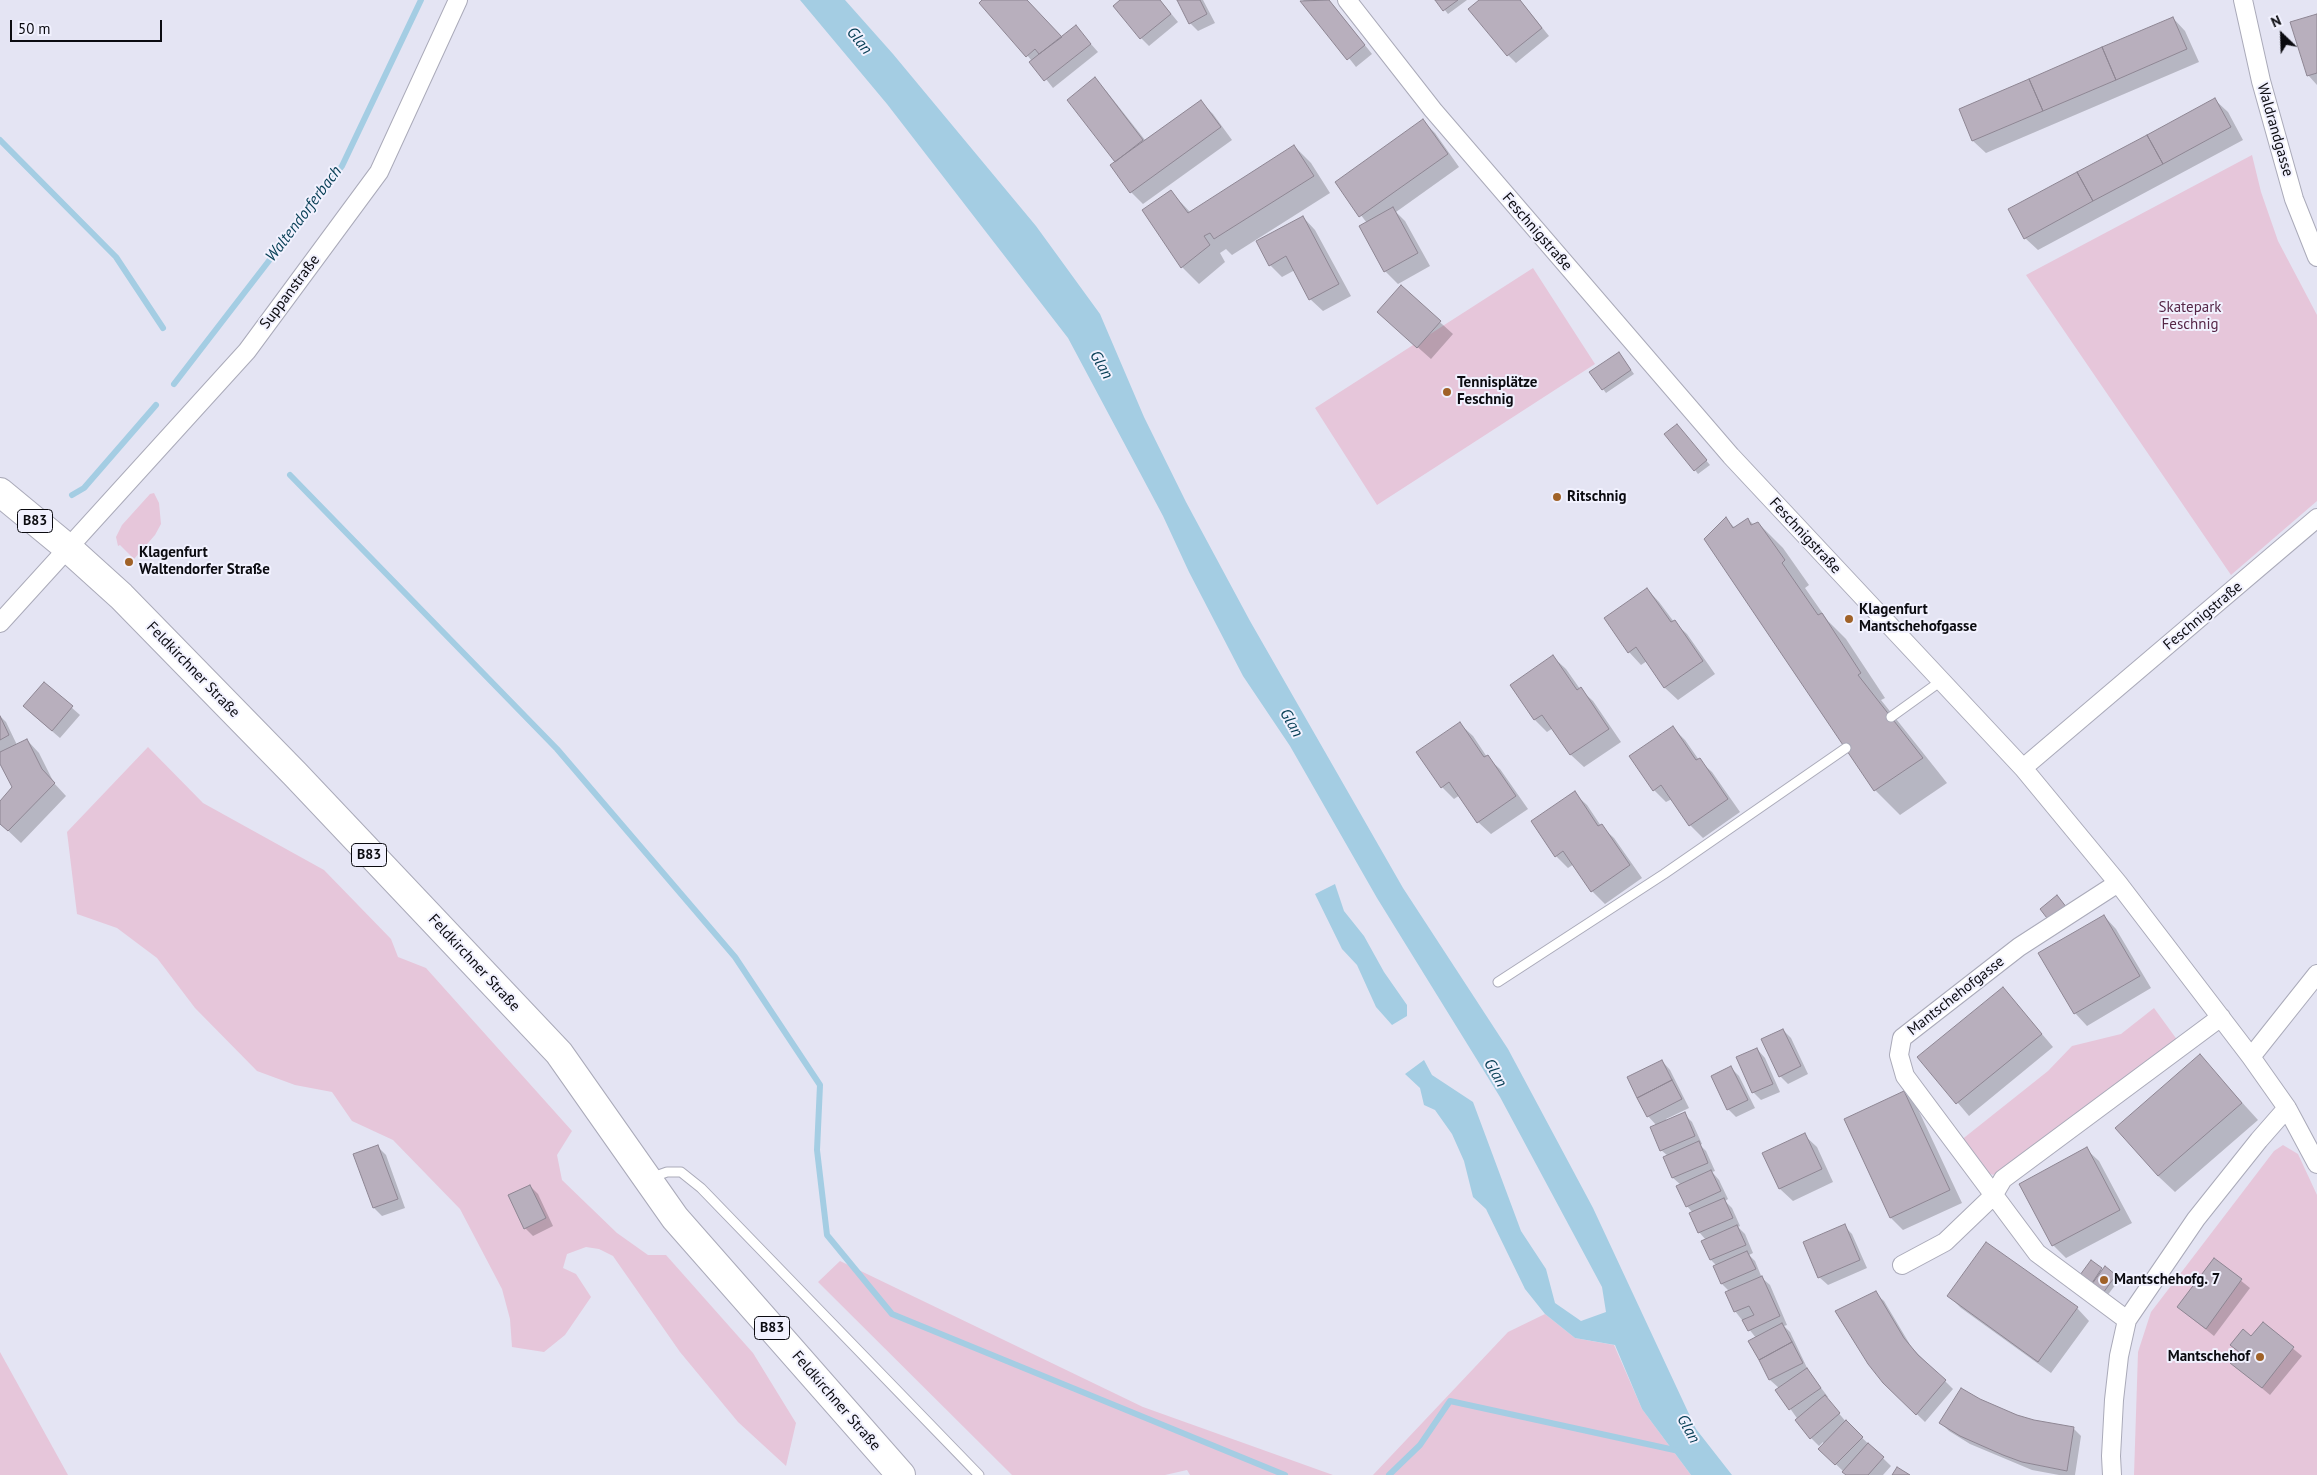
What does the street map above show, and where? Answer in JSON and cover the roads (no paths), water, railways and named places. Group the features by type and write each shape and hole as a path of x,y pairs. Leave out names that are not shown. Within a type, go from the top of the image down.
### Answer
{"main road":[{"name":"Feldkirchner Straße","path":"0,492 69,549 121,596 274,753 559,1053 675,1218 901,1475"}],"street":[{"name":"Suppanstraße","path":"0,623 247,351 379,172 458,0"},
{"name":"Feschnigstraße","path":"1347,0 1433,110 1730,456 2023,768 2317,518"},
{"name":"Waldrandgasse","path":"2243,0 2261,81 2294,199 2317,257"},
{"path":"2023,768 2118,883 2222,1017 2287,1108 2317,1164"},
{"name":"Mantschehofgasse","path":"2118,883 2018,947 1902,1038 1899,1055 1905,1076 2037,1253 2127,1320"},
{"path":"2251,1057 2317,974"},
{"path":"1902,1265 1945,1242 1993,1196 2003,1179 2222,1017"},
{"path":"2112,1475 2111,1456 2114,1400 2119,1356 2127,1320 2196,1220 2259,1140 2287,1108"}],"lane":[{"path":"1891,717 1941,681"},
{"path":"1498,982 1664,874 1846,748"},
{"path":"648,1178 667,1172 681,1172 701,1188 979,1475"}],"water":[{"name":"Glan","path":"800,0 845,0 893,54 1036,226 1100,314 1144,417 1186,502 1250,621 1403,888 1508,1049 1593,1208 1696,1429 1732,1475 1691,1475 1642,1409 1615,1345 1575,1338 1545,1314 1525,1289 1486,1209 1473,1197 1464,1161 1452,1134 1435,1110 1424,1105 1420,1088 1405,1074 1424,1060 1432,1075 1473,1102 1521,1231 1546,1269 1555,1303 1581,1321 1606,1312 1602,1287 1500,1097 1377,898 1290,746 1243,676 1189,572 1163,516 1068,338 887,104"},
{"path":"1335,884 1344,911 1364,936 1384,972 1407,1005 1407,1016 1392,1025 1376,1007 1357,965 1342,949 1315,894"}],"waterway":[{"name":"Waltendorferbach","path":"174,384 342,166 421,0"},
{"path":"0,140 116,257 163,328"},
{"name":"Waltendorferbach","path":"72,495 84,488 156,405"},
{"path":"290,475 557,749 735,957 820,1085 817,1150 827,1235 892,1314 1285,1475"},
{"path":"1389,1475 1420,1445 1450,1401 1679,1451"}],"place":[{"name":"Tennisplätze Feschnig","path":"1447,392"},
{"name":"Ritschnig","path":"1557,497"},
{"name":"Klagenfurt Waltendorfer Straße","path":"129,562"},
{"name":"Klagenfurt Mantschehofgasse","path":"1849,619"},
{"name":"Mantschehofg. 7","path":"2104,1280"},
{"name":"Mantschehof","path":"2260,1357"}],"park label":[{"name":"Skatepark Feschnig","path":"2190,316"}]}
